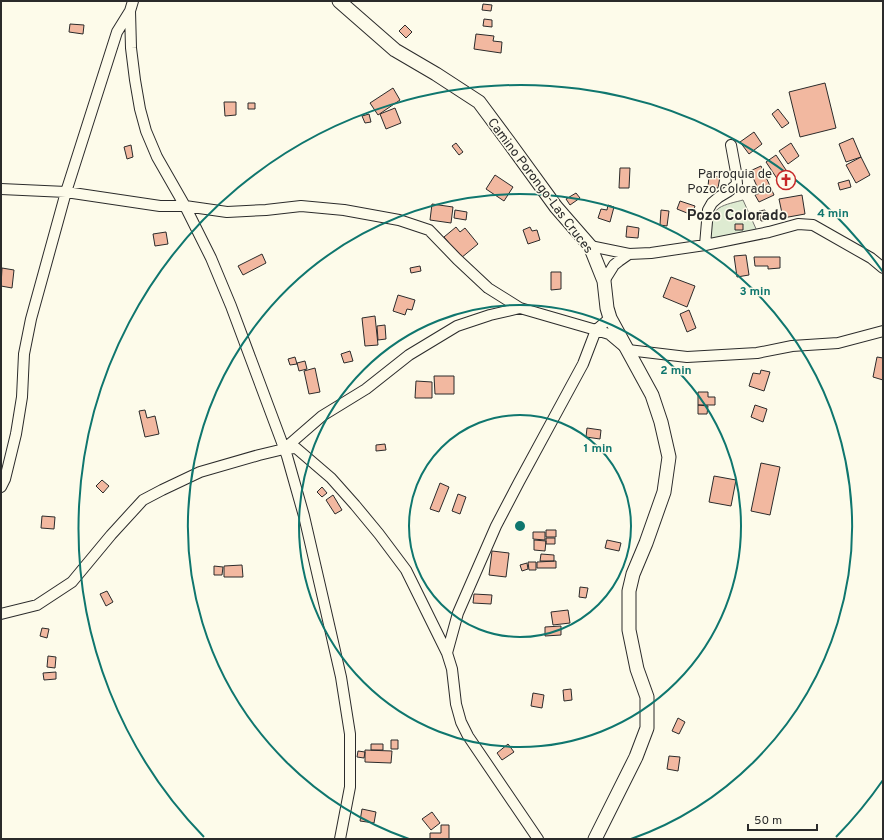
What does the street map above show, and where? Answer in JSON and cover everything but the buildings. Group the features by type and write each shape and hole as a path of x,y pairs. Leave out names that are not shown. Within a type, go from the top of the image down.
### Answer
{"main road":[{"name":"Camino Porongo-Las Cruces","path":"339,1 395,50 479,102 556,207 590,246 604,281 607,308 610,318 652,396 661,422 669,457 664,492 633,574 629,591 629,630 637,669 647,697 647,728 636,757 595,839"}],"street":[{"path":"1,488 16,434 22,397 24,354 31,319 66,192 117,32 130,11 133,1"},
{"path":"130,11 131,48 135,80 140,109 146,131 157,157 185,206 211,258 231,306 287,456 304,516 340,677 350,734 350,787 340,839"},
{"path":"705,245 708,210 712,203 737,184 731,145"},
{"path":"1,190 66,192 160,206 185,206 227,212 301,206 344,210 399,220 429,230 488,288 520,308 610,334 628,350 687,357 757,353 792,346 838,343 883,331"},
{"path":"590,246 630,254 651,253 705,245 769,232 798,224 813,224 871,258 883,268"},
{"path":"604,281 614,265 630,254"},
{"path":"284,449 322,416 366,389 409,355 458,326 490,315 520,308"},
{"path":"447,653 458,613 496,526 583,364 596,330 610,318"},
{"path":"1,614 37,605 72,582 111,535 143,500 200,472 259,455 284,449 296,448 331,478 356,505 406,570 447,653 452,669 456,704 461,722 468,736 538,839"}],"green space":[{"path":"743,200 757,231 714,240 710,238 711,222 716,211 724,205"}],"place":[{"name":"Parroquia de Pozo Colorado","path":"786,180"}],"district":[{"name":"Pozo Colorado","path":"737,215"}]}
